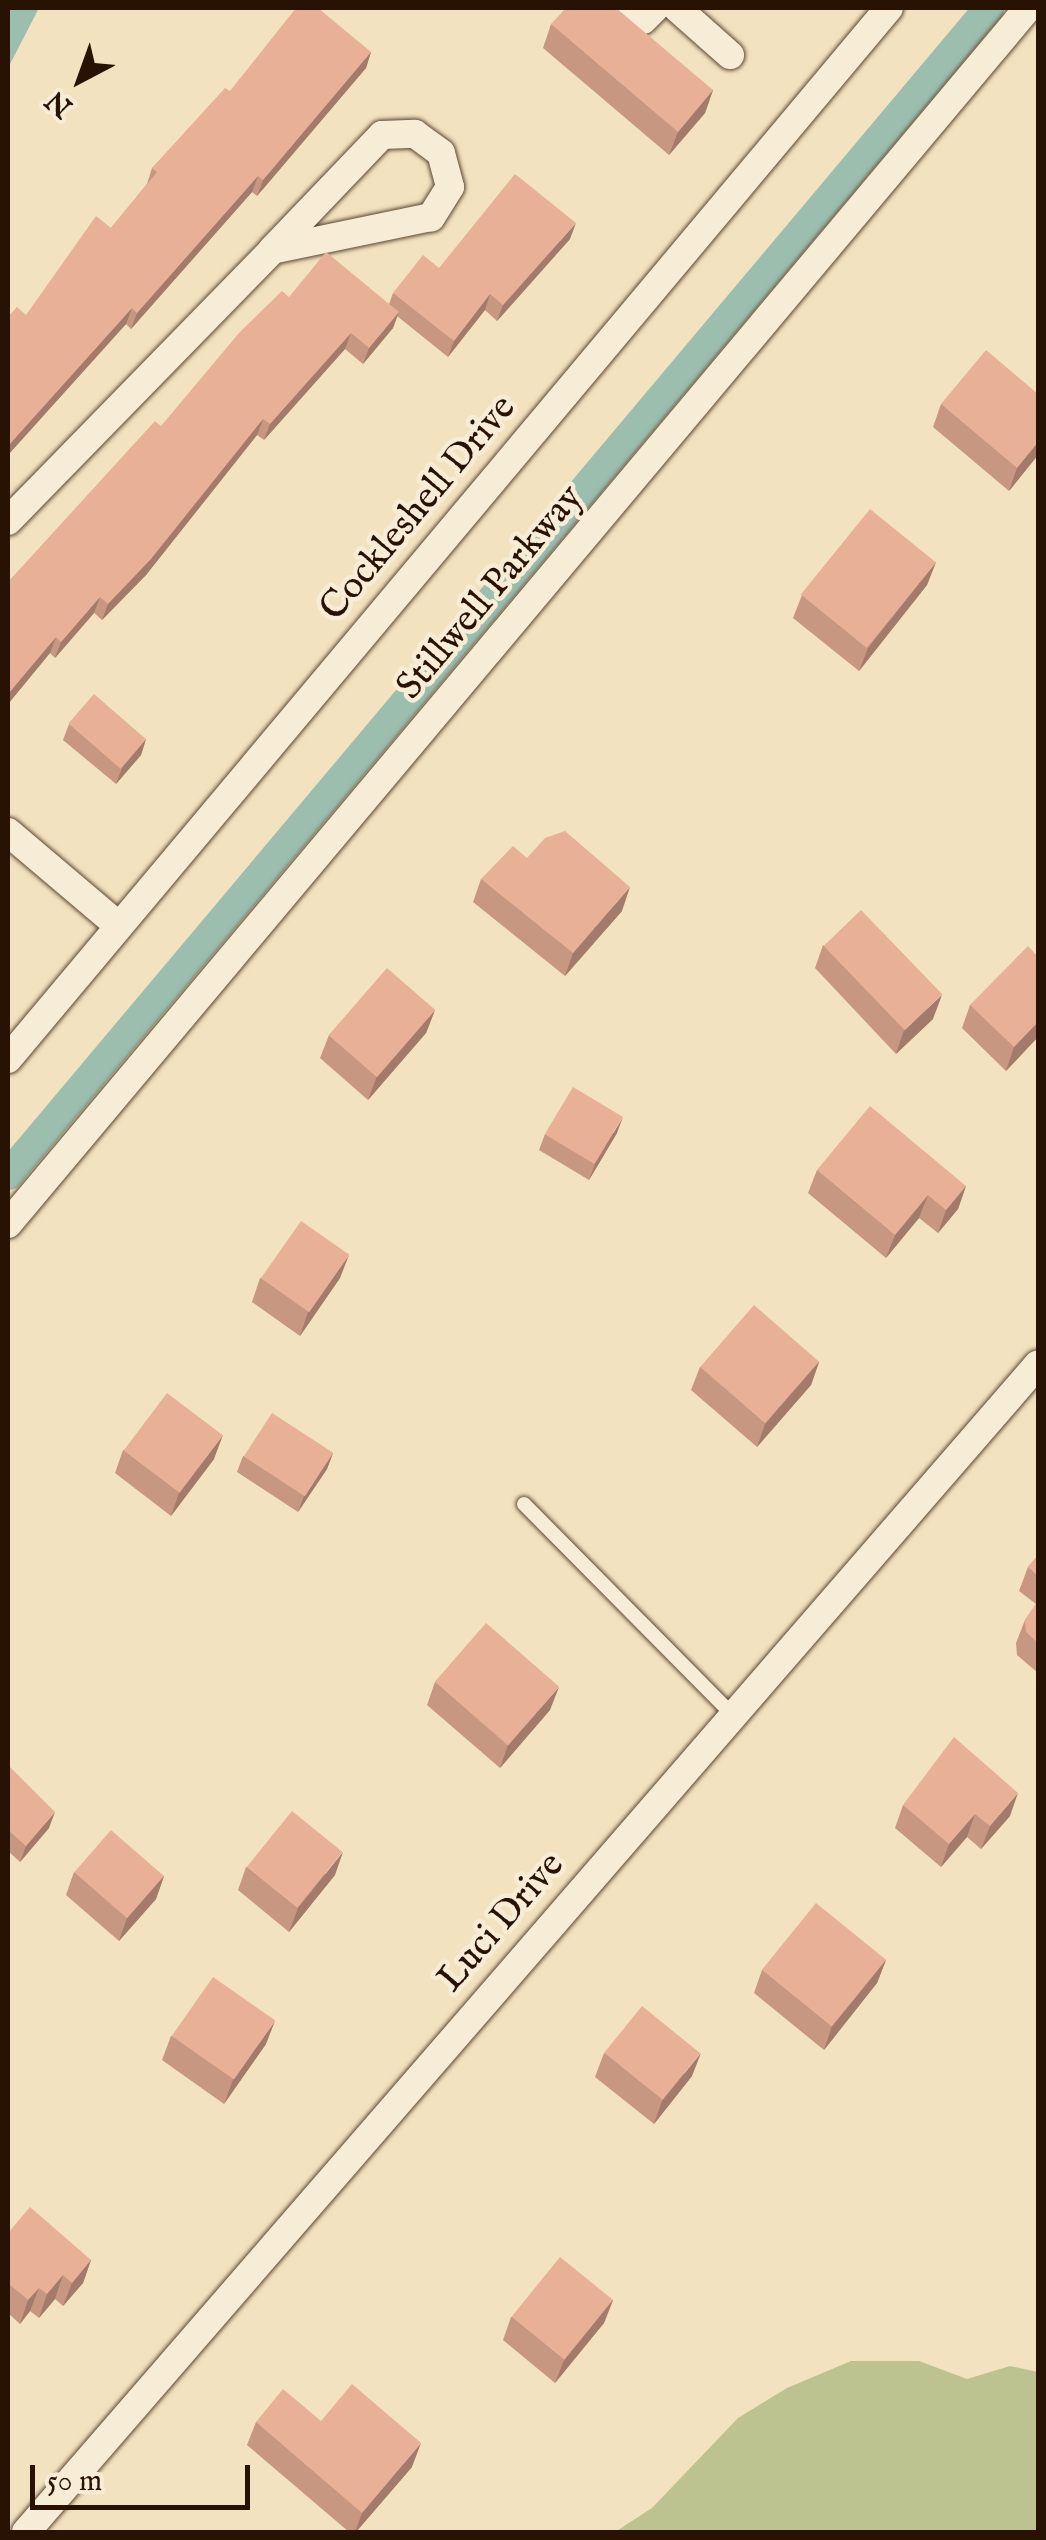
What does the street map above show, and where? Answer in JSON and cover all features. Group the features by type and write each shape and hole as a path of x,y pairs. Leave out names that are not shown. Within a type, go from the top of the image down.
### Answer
{"street":[{"path":"612,8 643,20 654,8"},
{"path":"677,8 730,55"},
{"name":"Cockleshell Drive","path":"8,1060 889,8"},
{"name":"Stillwell Parkway","path":"8,1224 1028,8"},
{"path":"8,521 382,135 415,134 441,153 450,187 431,217 272,250"},
{"path":"8,832 119,926"},
{"name":"Luci Drive","path":"26,2532 1038,1364"}],"lane":[{"path":"524,1504 732,1714"}],"green space":[{"path":"851,2361 919,2361 967,2379 1010,2366 1038,2372 1038,2532 615,2532 652,2508 738,2418 787,2388"}],"shaded area":[{"path":"8,8 39,8 8,68"}],"building":[{"path":"296,8 318,8 371,52 263,180 258,176 137,313 132,308 8,446 8,317 17,307 26,315 96,216 111,228 157,172 152,168 225,88 230,91"},
{"path":"566,8 616,8 713,90 678,132 551,24"},
{"path":"515,174 576,223 503,305 490,294 454,341 393,293 423,255 439,268"},
{"path":"326,252 399,312 369,348 351,333 270,424 263,419 151,559 108,604 100,597 61,642 56,637 8,694 8,582 155,421 161,426 239,333 282,291 289,297"},
{"path":"986,350 1038,394 1038,442 1017,468 941,404"},
{"path":"870,509 936,562 867,648 801,594"},
{"path":"94,694 146,739 120,769 68,723"},
{"path":"565,831 630,887 573,953 481,879 513,846 527,858 545,838"},
{"path":"861,910 942,994 905,1030 824,946"},
{"path":"1028,946 1038,957 1038,1022 1014,1047 970,1005"},
{"path":"387,968 435,1010 377,1077 329,1035"},
{"path":"573,1087 623,1117 594,1164 545,1134"},
{"path":"870,1106 966,1186 946,1210 928,1195 895,1235 817,1170"},
{"path":"301,1221 349,1255 309,1312 261,1278"},
{"path":"754,1305 819,1361 765,1423 700,1367"},
{"path":"167,1393 223,1435 180,1493 124,1451"},
{"path":"272,1413 333,1453 305,1496 244,1457"},
{"path":"1038,1555 1038,1576 1028,1567"},
{"path":"1038,1601 1038,1643 1026,1632 1025,1620"},
{"path":"486,1623 559,1687 508,1746 435,1682"},
{"path":"954,1737 1018,1793 990,1826 975,1814 949,1844 903,1805"},
{"path":"8,1765 55,1812 26,1846 8,1830"},
{"path":"292,1811 343,1852 297,1908 247,1867"},
{"path":"111,1830 164,1876 127,1918 74,1872"},
{"path":"816,1903 886,1960 832,2026 762,1970"},
{"path":"213,1977 275,2021 234,2080 172,2036"},
{"path":"642,2006 700,2053 663,2100 604,2053"},
{"path":"30,2207 91,2260 72,2283 63,2275 47,2294 39,2288 28,2300 8,2283 8,2233"},
{"path":"560,2257 613,2300 564,2360 512,2317"},
{"path":"352,2384 421,2443 362,2513 256,2422 283,2389 321,2421"}],"waterway":[{"path":"8,1175 989,8"}]}
